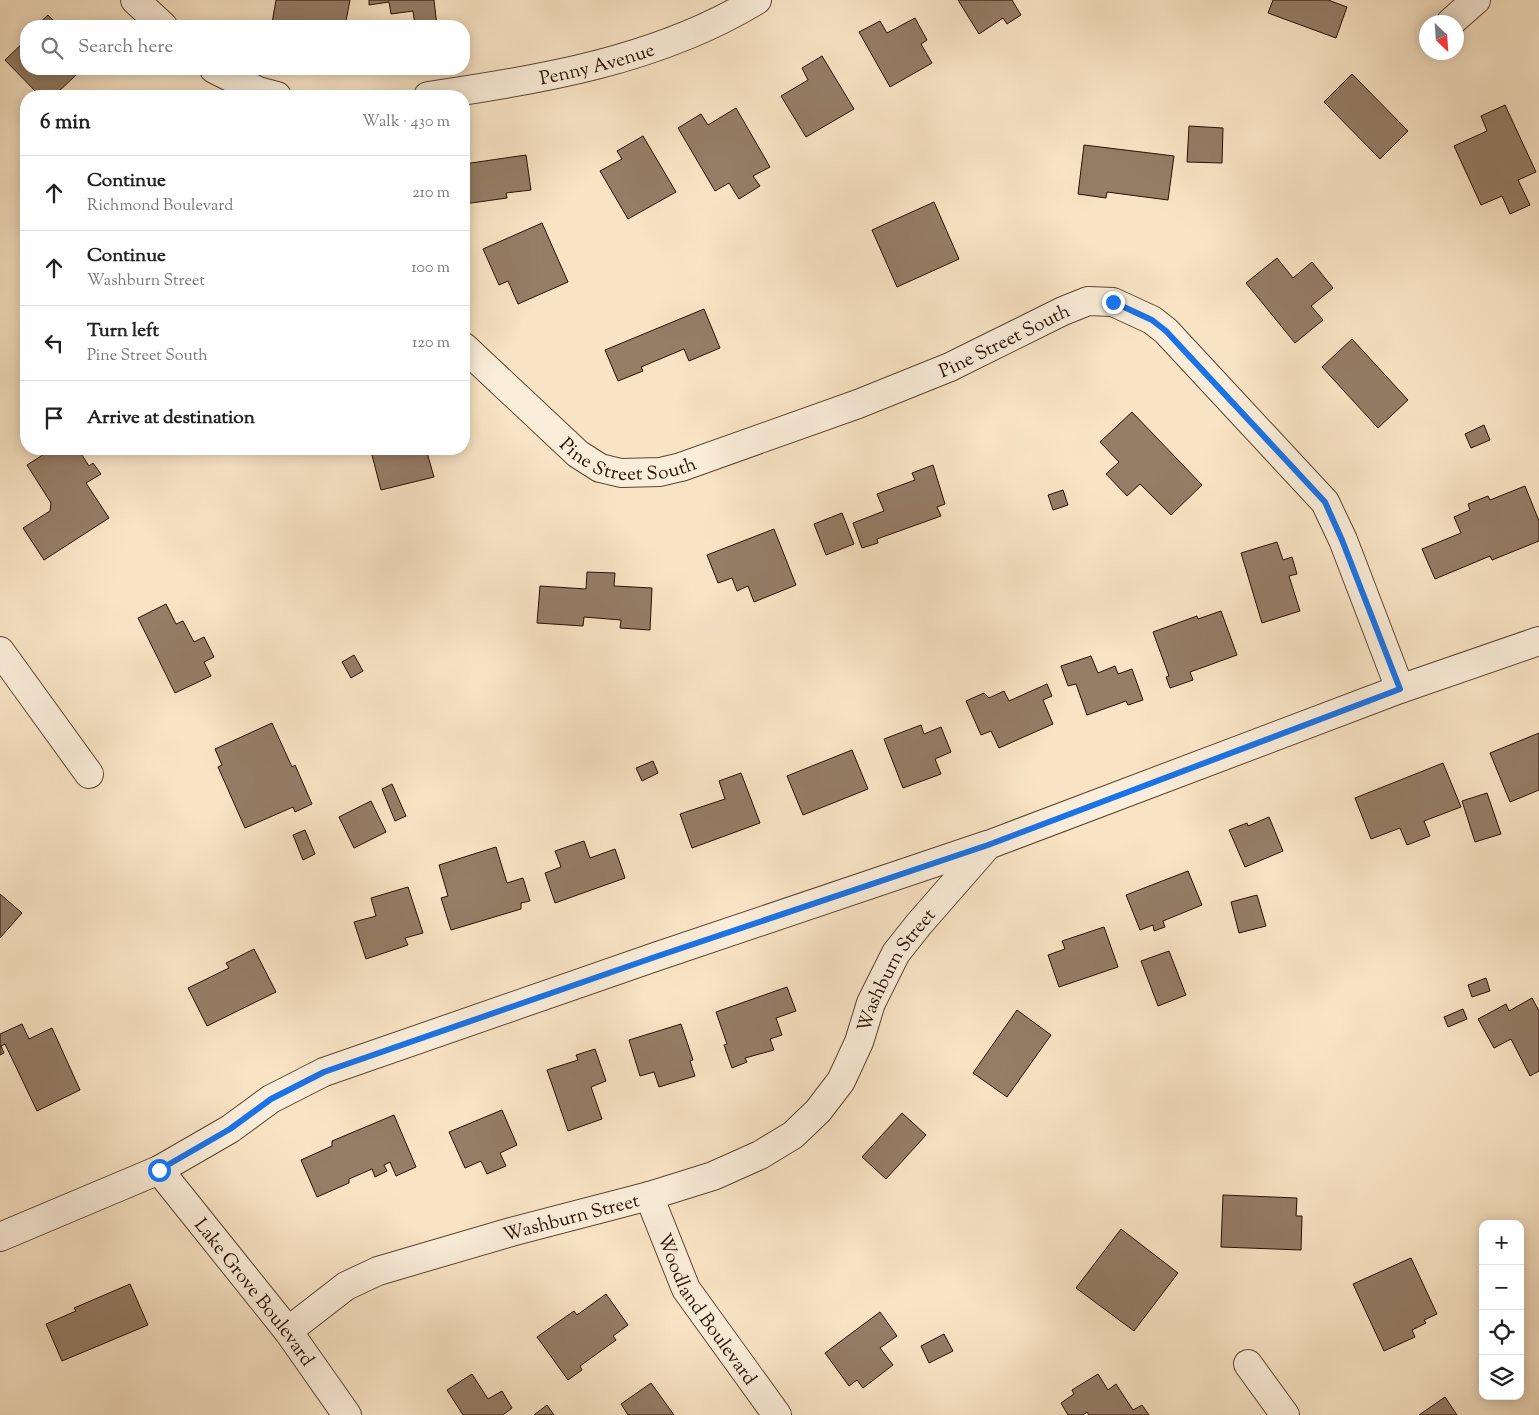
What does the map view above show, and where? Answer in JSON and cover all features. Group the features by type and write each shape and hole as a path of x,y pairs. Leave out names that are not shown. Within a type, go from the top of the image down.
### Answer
{"street":[{"path":"136,0 157,20"},
{"name":"Penny Avenue","path":"463,90 567,72 632,56 696,30 757,0"},
{"path":"1459,15 1476,0"},
{"path":"226,75 256,90"},
{"name":"Pine Street South","path":"470,354 578,454 600,468 621,473 660,472 681,467 858,404 950,366 1063,311 1088,301 1113,302 1152,320 1166,331 1325,502 1342,540 1400,689"},
{"name":"Washburn Street","path":"288,1331 346,1286 378,1271 511,1232 649,1196 713,1176 760,1155 793,1135 818,1111 841,1081 859,1042 871,1003 896,954 919,924 988,845 1400,689 1539,641"},
{"path":"0,651 89,774"},
{"path":"0,1237 159,1170 230,1129 271,1099 324,1072 646,960 988,845"},
{"name":"Lake Grove Boulevard","path":"159,1170 288,1331 347,1415"},
{"name":"Woodland Boulevard","path":"649,1196 686,1289 777,1415"},
{"path":"1248,1364 1285,1415"}],"building":[{"path":"276,0 350,0 346,20 273,20"},
{"path":"369,0 434,0 436,20 414,20 413,11 391,14 389,2 369,5"},
{"path":"958,0 1012,0 1021,15 1007,24 1003,18 979,34"},
{"path":"1273,0 1328,0 1347,7 1336,38 1268,13"},
{"path":"48,15 53,20 43,20"},
{"path":"915,18 927,40 921,44 932,63 890,87 859,32 880,21 887,33"},
{"path":"20,46 20,75 76,75 60,90 34,90 5,60"},
{"path":"822,56 854,109 806,137 781,96 808,80 802,68"},
{"path":"1352,74 1408,131 1380,159 1324,102"},
{"path":"1505,105 1536,172 1518,180 1530,205 1510,214 1502,196 1481,205 1454,146 1487,131 1481,116"},
{"path":"736,108 770,167 753,176 760,186 739,199 729,183 715,191 678,128 701,114 708,125"},
{"path":"1189,126 1223,128 1222,163 1187,162"},
{"path":"643,136 676,192 628,219 600,171 622,159 617,151"},
{"path":"1084,145 1174,156 1168,200 1107,192 1106,198 1078,194"},
{"path":"526,155 531,190 506,193 507,198 470,203 470,163"},
{"path":"934,202 959,259 897,287 872,230"},
{"path":"542,223 568,282 518,304 508,281 499,285 483,249"},
{"path":"1277,258 1293,278 1312,262 1333,288 1311,306 1323,320 1295,343 1246,283"},
{"path":"704,309 720,348 689,361 684,349 641,367 643,371 618,381 605,350"},
{"path":"1352,339 1408,400 1378,428 1322,367"},
{"path":"1132,412 1202,485 1171,515 1140,484 1127,496 1106,474 1119,462 1100,442"},
{"path":"1484,425 1490,440 1471,448 1465,434"},
{"path":"43,455 82,455 89,466 93,463 101,474 86,483 109,518 44,560 23,528 50,511 51,503 27,465"},
{"path":"372,455 428,455 434,477 381,490"},
{"path":"933,465 945,504 937,507 941,516 877,539 878,543 862,548 853,523 884,511 877,494 915,480 912,473"},
{"path":"1525,486 1539,521 1539,541 1492,560 1490,556 1435,579 1422,549 1461,533 1454,517 1470,510 1468,504 1488,496 1490,500"},
{"path":"1063,490 1068,505 1053,510 1048,495"},
{"path":"842,513 854,544 826,555 814,524"},
{"path":"774,529 796,585 754,602 748,586 737,591 732,578 718,583 707,555"},
{"path":"1277,542 1283,560 1292,557 1297,574 1289,576 1300,611 1262,623 1241,553"},
{"path":"587,572 615,573 614,586 652,588 650,630 620,628 621,620 584,617 583,626 537,623 540,586 586,589"},
{"path":"166,604 176,624 183,621 194,642 204,637 214,657 204,662 211,676 175,693 138,618"},
{"path":"1221,611 1237,655 1190,672 1193,680 1170,688 1166,677 1169,676 1153,632 1197,616 1198,619"},
{"path":"354,655 363,671 351,678 342,662"},
{"path":"1091,656 1098,673 1115,666 1118,674 1132,669 1143,700 1128,705 1126,701 1087,715 1076,684 1068,686 1061,666"},
{"path":"1047,684 1052,696 1043,700 1053,724 999,748 991,731 981,735 966,701 984,693 989,698 1004,691 1009,701"},
{"path":"272,723 292,767 295,765 312,804 295,812 293,807 245,828 218,767 222,765 215,749"},
{"path":"921,725 924,734 941,727 951,752 935,759 941,774 903,788 884,739"},
{"path":"1539,733 1539,790 1510,802 1490,753"},
{"path":"852,750 868,789 803,815 787,776"},
{"path":"653,761 658,773 642,781 636,768"},
{"path":"1443,763 1461,807 1424,821 1430,836 1407,845 1400,828 1371,839 1355,798"},
{"path":"741,773 760,823 692,848 680,814 725,799 719,781"},
{"path":"392,784 406,816 395,821 382,789"},
{"path":"1487,793 1501,834 1475,842 1462,801"},
{"path":"371,801 386,832 354,848 339,817"},
{"path":"1269,817 1283,851 1245,867 1229,830 1247,823 1248,826"},
{"path":"305,830 315,854 303,860 293,835"},
{"path":"584,841 590,858 615,849 625,878 555,903 545,873 561,867 555,851"},
{"path":"496,847 507,883 523,878 530,901 521,903 521,909 451,930 441,898 448,896 439,865"},
{"path":"1188,871 1202,905 1163,921 1165,927 1154,931 1153,925 1140,930 1126,895"},
{"path":"408,887 423,933 405,938 408,945 366,959 354,922 376,916 371,898"},
{"path":"0,894 22,913 0,938"},
{"path":"1257,895 1266,926 1239,933 1231,902"},
{"path":"1104,927 1118,967 1059,987 1048,955 1065,949 1062,941"},
{"path":"254,949 276,992 207,1026 188,988 229,968 226,963"},
{"path":"1169,951 1186,995 1158,1006 1141,961"},
{"path":"1486,978 1490,991 1472,997 1468,985"},
{"path":"787,987 796,1011 776,1018 782,1035 770,1039 774,1050 745,1058 747,1062 732,1068 724,1045 727,1044 716,1012"},
{"path":"1532,998 1539,1011 1539,1071 1530,1076 1511,1039 1494,1048 1478,1019 1506,1004 1509,1011"},
{"path":"1463,1009 1467,1019 1448,1027 1444,1017"},
{"path":"1017,1010 1051,1035 1007,1097 973,1073"},
{"path":"22,1024 29,1039 52,1028 80,1090 37,1111 5,1044 1,1046 4,1053 0,1055 0,1034"},
{"path":"681,1024 693,1060 690,1061 695,1076 659,1087 654,1072 640,1076 629,1040"},
{"path":"595,1049 606,1081 591,1087 602,1119 568,1131 547,1070 578,1060 576,1055"},
{"path":"502,1110 517,1145 500,1153 506,1166 487,1174 481,1161 465,1168 449,1132"},
{"path":"902,1113 926,1135 886,1179 862,1157"},
{"path":"394,1115 416,1167 396,1176 390,1162 384,1165 387,1171 375,1177 372,1169 349,1179 349,1183 317,1197 301,1160 332,1146 332,1141"},
{"path":"1223,1195 1297,1198 1296,1216 1302,1216 1301,1250 1221,1247"},
{"path":"1121,1229 1178,1273 1134,1331 1076,1288"},
{"path":"1411,1258 1437,1314 1424,1320 1426,1323 1412,1330 1415,1337 1384,1351 1353,1284"},
{"path":"130,1284 148,1325 62,1361 46,1324 76,1311 74,1308"},
{"path":"606,1294 628,1325 613,1336 616,1340 580,1366 582,1370 568,1380 537,1337 574,1311 577,1315"},
{"path":"880,1312 897,1336 880,1348 893,1365 863,1388 857,1380 849,1386 825,1353"},
{"path":"944,1334 953,1351 929,1363 921,1346"},
{"path":"472,1374 488,1399 502,1391 512,1408 503,1415 463,1415 447,1390"},
{"path":"1098,1374 1108,1390 1116,1384 1133,1410 1142,1405 1149,1415 1089,1415 1087,1412 1083,1415 1068,1415 1061,1403 1074,1394 1072,1390"},
{"path":"651,1383 674,1415 628,1415 621,1404"},
{"path":"1445,1397 1457,1415 1419,1415"},
{"path":"547,1405 554,1415 534,1415"}],"route":[{"path":"159,1170 230,1129 271,1099 324,1072 655,957 988,845 1400,689 1342,540 1325,502 1166,331 1152,320 1132,309 1113,302"}]}
